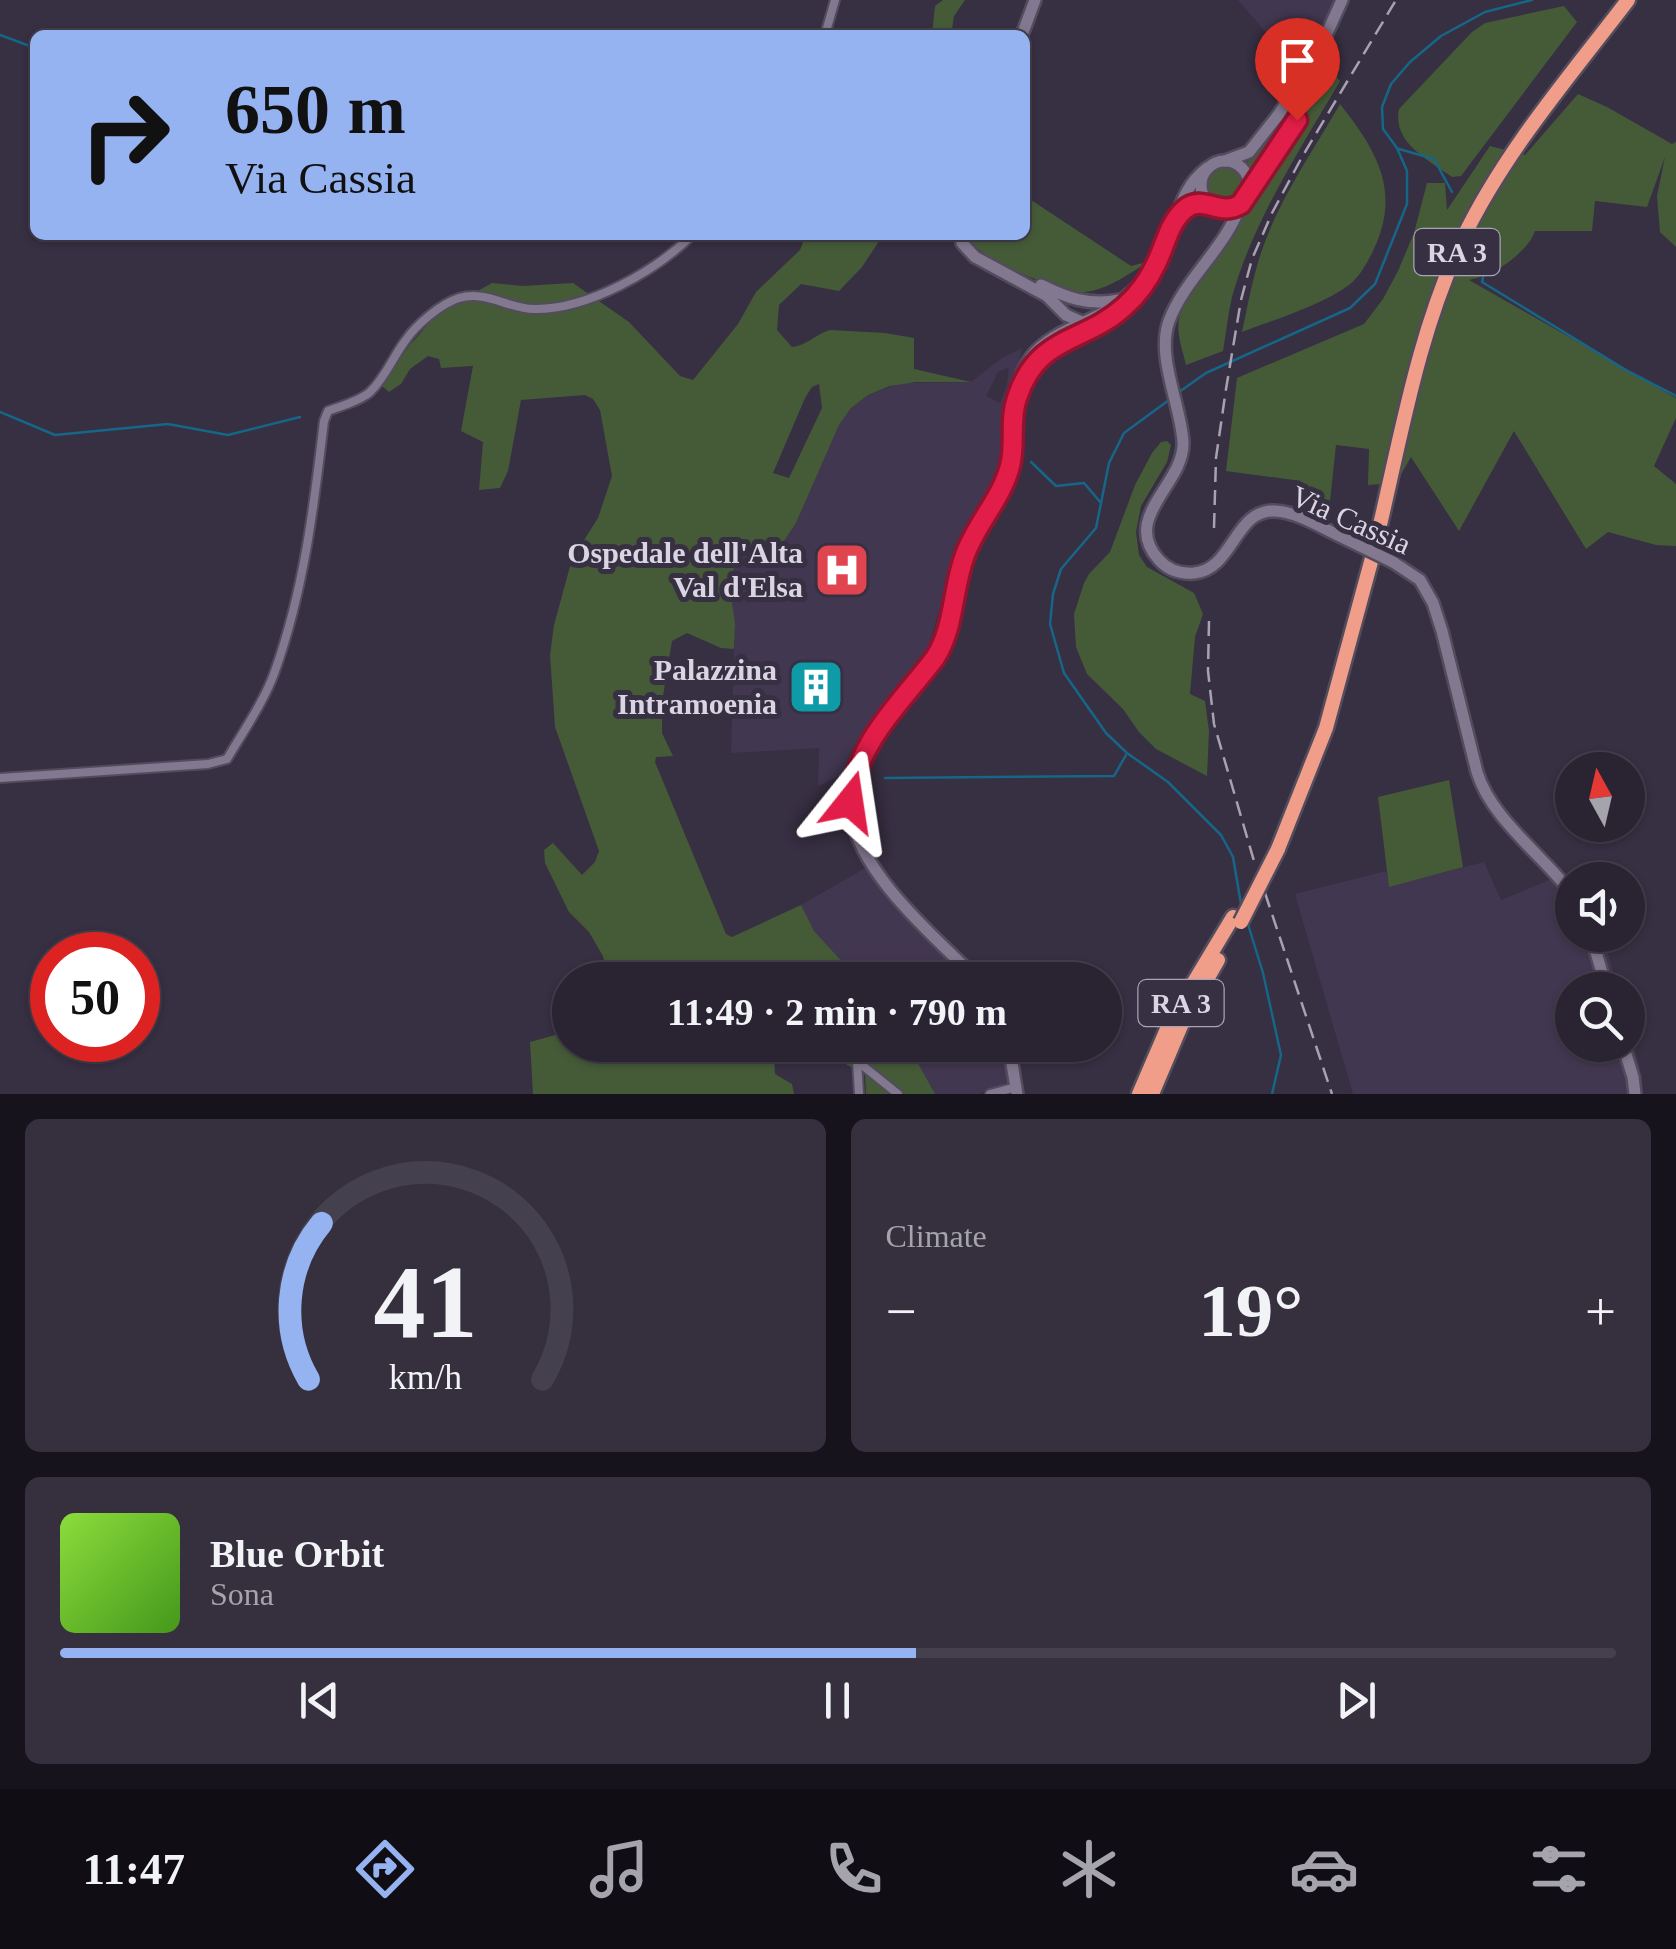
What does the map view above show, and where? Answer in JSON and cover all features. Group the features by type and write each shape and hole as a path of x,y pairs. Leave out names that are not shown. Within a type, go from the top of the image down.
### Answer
{"highway":[{"name":"RA 3","path":"1370,550 1416,336 1434,284 1456,236 1507,148 1617,0"},
{"name":"RA 3","path":"1152,1094 1184,1021 1274,847 1326,728 1426,338 1463,238 1514,151 1628,0"},
{"name":"RA 3","path":"1139,1094 1170,1022 1237,920"}],"main road":[{"path":"1024,30 1036,0"},
{"name":"Via Cassia","path":"1207,168 1252,149 1319,51 1342,0"},
{"name":"Via Cassia","path":"1319,51 1301,113 1170,320 1166,334 1169,368 1183,450 1178,469 1152,506 1148,522 1152,547 1166,566 1178,572 1202,572 1220,562 1252,518 1274,511 1291,514 1346,539 1420,580 1433,603 1482,787 1500,814 1555,875"},
{"path":"1174,222 1190,206 1234,208 1244,198 1249,186 1245,172 1225,161"},
{"path":"1207,168 1200,190 1222,222 1219,243"},
{"path":"1016,398 1045,352 1122,305 1149,276 1184,194 1207,168"},
{"path":"961,240 984,257 1069,298 1122,305"},
{"path":"961,240 979,260 1050,298 1063,313 1083,323"},
{"path":"961,962 883,880 865,852 852,817 852,788 860,760 872,739 944,642 964,558 1008,475 1018,381 1032,356 1048,342 1122,305"},
{"path":"1062,334 1063,313"},
{"path":"912,686 939,635 956,558 998,477 1012,438"},
{"path":"1012,1062 1016,1090"},
{"path":"1629,1062 1635,1094"}],"street":[{"path":"825,30 834,0"},
{"path":"0,778 208,764 227,759 274,674 294,609 328,411 368,394 408,337 457,298 501,300 533,310 586,301 633,278 687,240"},
{"path":"859,1094 857,1061 898,1094"},
{"path":"990,1094 1016,1090"}],"shaded area":[{"path":"1238,0 1337,0 1301,73"},
{"name":"Ospedale dell'Alta Val d'Elsa","path":"1022,348 999,468 960,541 928,648 864,734 846,773 818,786 819,748 731,753 735,624 729,581 744,544 772,559 796,523 839,425 851,408 868,395 901,383 971,382","holes":["1009,367 1000,403 986,396 998,372"]},
{"path":"1484,862 1501,900 1555,878 1555,952 1608,952 1613,972 1555,972 1555,1062 1638,1062 1643,1094 1353,1094 1295,894 1386,871 1390,886"},
{"path":"867,867 949,962 842,962 814,931 801,905"},
{"path":"917,1062 1005,1062 1009,1082 979,1094 935,1094"}],"green space":[{"path":"943,0 965,0 954,16 952,30 933,30 935,6"},
{"path":"1564,6 1577,22 1461,176 1452,177 1414,149 1401,132 1399,109 1472,32 1485,23"},
{"path":"1327,66 1340,81 1252,241 1232,297 1223,351 1186,365 1178,331 1185,303 1292,143 1314,94 1318,70"},
{"path":"1304,81 1292,122 1254,178 1246,164 1280,121"},
{"path":"1578,94 1672,144 1676,142 1676,247 1660,232 1657,196 1665,157 1647,207 1595,201 1592,231 1535,231 1523,249 1505,264 1469,280 1676,398 1676,418 1654,466 1676,484 1676,546 1656,545 1608,532 1586,549 1514,431 1459,531 1411,457 1396,483 1368,485 1369,449 1336,445 1328,520 1293,503 1301,481 1226,471 1237,378 1364,324 1398,271 1414,233 1427,183 1445,183 1447,210 1490,146 1525,155"},
{"path":"1340,104 1365,139 1382,174 1385,211 1372,253 1356,278 1337,293 1242,332 1256,270 1275,217"},
{"path":"1224,167 1237,173 1243,186 1237,199 1224,205 1211,199 1205,186 1211,173"},
{"path":"1030,199 1131,266 1150,261 1102,288 1073,291 1039,281 968,240 1030,240"},
{"path":"804,240 880,240 839,291 801,284 779,305 777,330 792,347 830,330 914,338 914,369 971,382 890,386 851,408 839,425 796,523 772,559 743,545 729,581 734,649 721,648 687,633 672,641 662,702 662,733 673,756 656,757 655,762 726,934 732,937 801,905 814,931 842,962 604,962 589,932 569,912 545,863 544,850 553,843 582,875 595,862 599,851 555,727 550,655 572,559 598,518 612,476 600,410 585,395 521,400 508,471 500,488 479,490 483,442 461,431 473,366 441,368 439,359 428,356 389,392 381,385 438,313 492,283 573,283 629,322 680,376 693,380 738,324 756,292 800,250","holes":["819,384 822,408 789,478 773,473 805,398"]},
{"path":"1167,441 1171,445 1167,462 1141,506 1136,532 1139,555 1147,567 1194,593 1203,614 1195,637 1190,694 1205,701 1209,731 1207,776 1156,749 1087,674 1076,647 1074,614 1084,583 1110,552 1135,485 1152,453"},
{"path":"1449,780 1463,867 1389,887 1378,797"},
{"path":"552,1036 552,1062 774,1062 775,1074 792,1084 794,1094 533,1094 530,1042"},
{"path":"845,1062 917,1062 935,1094 866,1094 865,1073"}],"waterway":[{"path":"1179,392 1206,373 1350,308 1375,284 1407,204 1407,171 1383,129 1382,107 1391,84 1441,36 1485,12 1532,0"},
{"path":"0,35 30,46"},
{"path":"1399,149 1434,159 1452,192"},
{"path":"1486,264 1482,282 1676,396"},
{"path":"1169,400 1124,433 1109,463 1096,528 1061,569 1050,624 1064,673 1106,733 1168,782 1221,835 1233,857 1241,904"},
{"path":"0,412 55,435 168,424 228,435 300,417"},
{"path":"1031,462 1056,486 1084,483 1101,503"},
{"path":"885,778 1114,776 1126,755"},
{"path":"1247,921 1281,1055 1272,1094"}],"railway":[{"path":"1214,528 1216,458 1241,300 1252,259 1302,157 1396,0"},
{"path":"1209,621 1208,671 1214,724 1254,861"},
{"path":"1265,893 1332,1094"}],"place":[{"name":"Ospedale dell'Alta Val d'Elsa","path":"842,570"},
{"name":"Palazzina Intramoenia","path":"816,687"}],"route":[{"path":"850,802 856,771 867,747 944,642 966,550 1009,471 1016,398 1033,366 1049,350 1112,317 1135,296 1156,265 1174,222 1186,208 1201,203 1226,210 1241,204 1297,120"}]}
